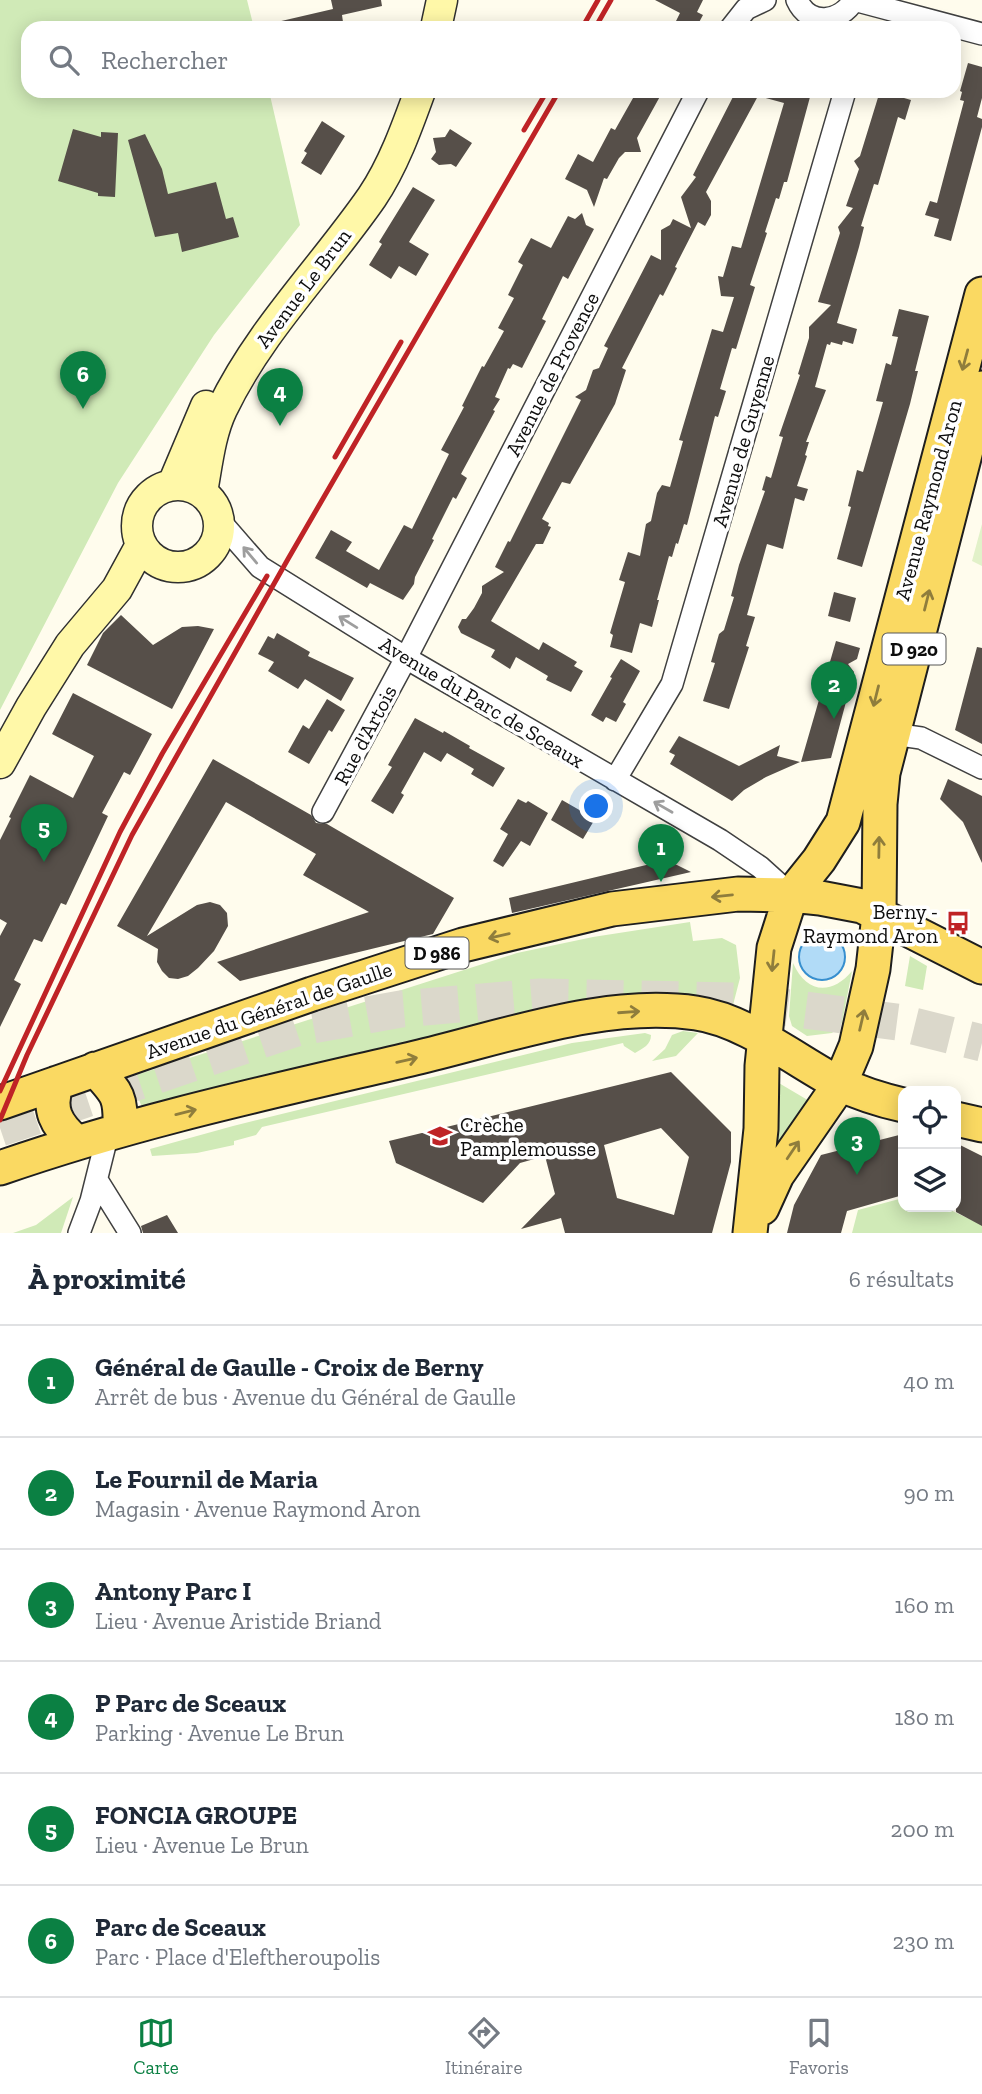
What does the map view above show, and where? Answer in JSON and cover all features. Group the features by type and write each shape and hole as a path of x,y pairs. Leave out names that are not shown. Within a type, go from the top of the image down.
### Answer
{"main road":[{"path":"422,21 424,0"},
{"path":"438,21 442,0"},
{"name":"Avenue Le Brun","path":"173,484 229,360 348,207 394,124 402,98"},
{"name":"Avenue Le Brun","path":"202,492 220,412 242,372 288,304 373,196 406,130 417,98"},
{"name":"Avenue Raymond Aron","path":"791,895 819,860 843,821 982,294"},
{"name":"Avenue Raymond Aron","path":"879,915 880,804 883,774 982,388"},
{"path":"173,484 193,487 202,492 216,509 219,520 219,534 214,547 194,564 180,568 156,562 141,545 137,532 141,507 149,496 160,488 173,484"},
{"path":"0,762 70,645 117,589 141,545"},
{"path":"117,589 167,566"},
{"name":"Avenue du Général de Gaulle","path":"0,1103 463,944 612,909 738,894 791,895"},
{"name":"D 986","path":"791,895 862,906 982,967"},
{"name":"D 920","path":"751,1233 774,948 791,895"},
{"name":"D 920","path":"751,1233 777,1175 840,1084 856,1046 873,969 879,915"},
{"path":"0,1168 114,1131 276,1089 589,1015 662,1010 723,1020 765,1039 840,1084 877,1099 898,1104"},
{"path":"95,1069 114,1089 120,1103 114,1131"},
{"path":"57,1083 51,1098 60,1128 76,1142"},
{"path":"961,1120 982,1125"}],"street":[{"path":"737,21 747,9 765,0"},
{"path":"797,0 805,12 813,17 831,19 848,11 906,21"},
{"path":"961,30 982,34"},
{"name":"Avenue de Provence","path":"406,658 694,98"},
{"name":"Avenue de Guyenne","path":"615,780 672,684 843,98"},
{"name":"Avenue du Parc de Sceaux","path":"219,520 260,567 406,658 732,847 760,867 791,895"},
{"name":"Rue d'Artois","path":"323,812 406,658"},
{"path":"892,734 921,738 982,768"},
{"path":"79,1233 114,1131"},
{"path":"97,1180 130,1233"}],"green space":[{"path":"0,0 247,0 252,21 21,21 21,98 271,98 300,225 214,335 118,483 0,710"},
{"path":"982,524 982,566 972,561"},
{"path":"690,922 693,941 722,938 736,945 740,978 733,1005 675,996 143,1110 130,1077 517,953 593,937"},
{"path":"910,956 927,966 923,990 905,986"},
{"path":"793,963 805,980 820,988 836,985 852,971 842,1023 832,1033 807,1036 792,1026 789,1016"},
{"path":"683,1031 698,1033 676,1056 652,1061 665,1049 672,1035"},
{"path":"645,1033 651,1035 650,1041 635,1053 623,1043 262,1127 256,1135 234,1141 234,1145 197,1153 152,1156 150,1149 572,1043"},
{"path":"767,1076 811,1102 765,1166"},
{"path":"73,1197 61,1233 13,1233 36,1225"},
{"path":"898,1199 898,1212 955,1212 982,1225 982,1233 852,1233 858,1210"}],"water":[{"path":"822,934 838,941 845,957 838,973 822,980 806,973 799,957 806,941"}],"building":[{"path":"331,0 381,0 382,6 342,15 343,21 281,21 333,9"},
{"path":"655,0 703,0 697,12 703,15 700,21 676,21 680,13"},
{"path":"968,63 982,67 982,98 977,117 982,119 982,127 951,241 934,236 939,219 925,215 930,201 937,203 964,101 960,100"},
{"path":"633,98 659,98 637,138 641,152 625,152 619,158 607,179 604,178 594,207 587,190 565,179 578,154 593,162 611,128 615,130"},
{"path":"732,98 757,98 706,192 711,201 711,215 705,226 698,222 663,296 660,294 622,368 626,370 615,404 570,484 562,482 542,519 551,527 543,544 536,544 491,621 539,650 543,642 577,662 574,666 583,671 571,692 546,680 548,676 516,657 510,669 491,657 495,650 461,633 458,627 474,608 482,593 482,586 504,572 495,567 581,400 575,397 586,390 593,370 599,368 608,348 604,346 651,255 661,260 661,230 670,225 673,219 691,228 681,197 696,177 693,175"},
{"path":"765,98 810,98 787,182 784,182 779,199 776,198 765,232 767,233 750,285 755,287 736,349 732,348 720,389 726,391 718,417 715,416 687,525 684,524 672,557 669,556 652,627 640,623 632,653 610,647 613,635 610,633 625,582 619,580 628,552 640,556 646,524 651,521 657,493 662,485 670,487 683,441 679,440 712,329 723,332 734,297 721,296 718,276 723,277 732,246 741,248 784,103"},
{"path":"878,98 911,100 905,120 898,117 878,185 874,184 837,323 857,329 853,344 843,341 842,345 831,342 830,345 827,344 815,387 826,390 806,442 809,442 805,455 807,456 797,486 808,489 804,501 795,498 783,549 767,544 747,615 755,617 746,646 749,647 729,709 703,701 715,663 711,662 734,597 731,596 739,565 765,491 762,490 766,476 771,478 783,437 779,436 800,375 798,374 809,338 809,327 831,305 818,302 840,233 838,227 853,208 846,206 859,169 854,161 860,156"},
{"path":"322,121 345,136 321,175 301,163 307,153 304,151"},
{"path":"73,129 101,137 101,132 118,133 115,197 98,196 98,193 58,181"},
{"path":"450,129 472,143 456,167 451,164 439,165 431,159 436,152 433,138 445,137"},
{"path":"145,134 162,169 168,194 216,182 226,219 233,217 239,237 182,252 178,233 155,237 128,140"},
{"path":"413,187 435,200 409,242 429,254 416,276 399,266 391,279 369,265 382,244 379,242"},
{"path":"582,213 586,225 594,229 568,279 563,276 542,319 546,321 522,368 513,364 508,368 495,397 500,399 493,410 495,411 461,474 467,478 456,499 453,497 414,584 403,600 370,583 367,588 315,558 331,530 352,542 346,551 379,570 404,525 412,529 449,454 441,450 482,366 484,367 504,331 498,328 514,298 508,295 523,265 518,262 531,238 551,248 568,216 575,219"},
{"path":"899,309 929,316 910,404 862,567 837,559 851,507 848,506 857,470 863,472 883,402 876,401 886,363 891,365 898,337 892,336"},
{"path":"834,592 856,598 850,622 828,616"},
{"path":"121,615 153,645 182,627 214,629 172,709 87,665 103,633"},
{"path":"277,633 310,652 308,656 354,678 341,701 305,679 298,689 268,671 274,662 258,654 268,636 274,639"},
{"path":"836,641 860,648 857,659 848,664 854,672 831,758 801,762"},
{"path":"977,647 982,648 982,744 955,730"},
{"path":"621,659 640,671 623,702 626,704 616,722 606,717 603,722 591,715"},
{"path":"73,693 152,734 130,775 124,772 102,813 108,816 66,905 61,903 42,942 34,939 14,980 21,984 0,1027 0,936 7,923 0,919 0,840 30,775 73,798 94,756 52,734"},
{"path":"327,699 345,710 332,732 329,730 309,764 288,752 303,725 309,729"},
{"path":"415,718 443,733 444,731 505,768 493,787 471,774 474,769 447,753 441,762 424,752 401,793 404,795 393,814 371,801 392,767 388,765"},
{"path":"679,736 739,766 780,745 777,756 800,762 766,777 732,801 670,764 675,755 669,752"},
{"path":"213,759 311,815 316,823 327,824 454,898 433,934 240,981 217,962 369,912 303,875 316,854 226,802 147,936 197,905 210,902 220,905 227,913 228,926 214,951 198,968 188,976 169,978 157,962 158,949 117,926"},
{"path":"948,779 982,796 982,863 963,822 940,799"},
{"path":"518,799 526,803 528,801 548,813 530,846 521,841 503,867 493,861 508,834 500,829"},
{"path":"562,800 595,819 583,839 551,820"},
{"path":"667,860 691,872 512,913 509,898"},
{"path":"671,1072 731,1132 731,1162 712,1233 565,1233 561,1218 521,1229 555,1194 545,1156 520,1163 483,1203 396,1163 389,1141","holes":["661,1128 689,1157 674,1215 617,1198 604,1145"]},
{"path":"898,1135 898,1196 847,1211 841,1233 787,1233 794,1205 821,1155"},
{"path":"961,1146 982,1156 982,1226 956,1212 961,1212"},
{"path":"167,1215 178,1233 143,1233 141,1226"}],"tunnel":[{"path":"0,1128 296,1028 401,1009 540,997 735,1001 897,1022 982,1043"}],"railway":[{"path":"586,21 598,0"},
{"path":"599,21 611,0"},
{"path":"524,130 543,98"},
{"path":"0,1120 27,1055 132,835 555,98"},
{"path":"335,457 401,342"},
{"path":"0,1091 120,832 162,754 267,576"}],"place":[{"name":"Parc de Sceaux","path":"83,409"},
{"name":"P Parc de Sceaux","path":"280,426"},
{"name":"Le Fournil de Maria","path":"834,719"},
{"name":"FONCIA GROUPE","path":"44,862"},
{"name":"Général de Gaulle - Croix de Berny","path":"661,882"},
{"name":"Berny - Raymond Aron","path":"958,923"},
{"name":"Crèche Pamplemousse","path":"440,1136"},
{"name":"Antony Parc I","path":"857,1175"}]}
